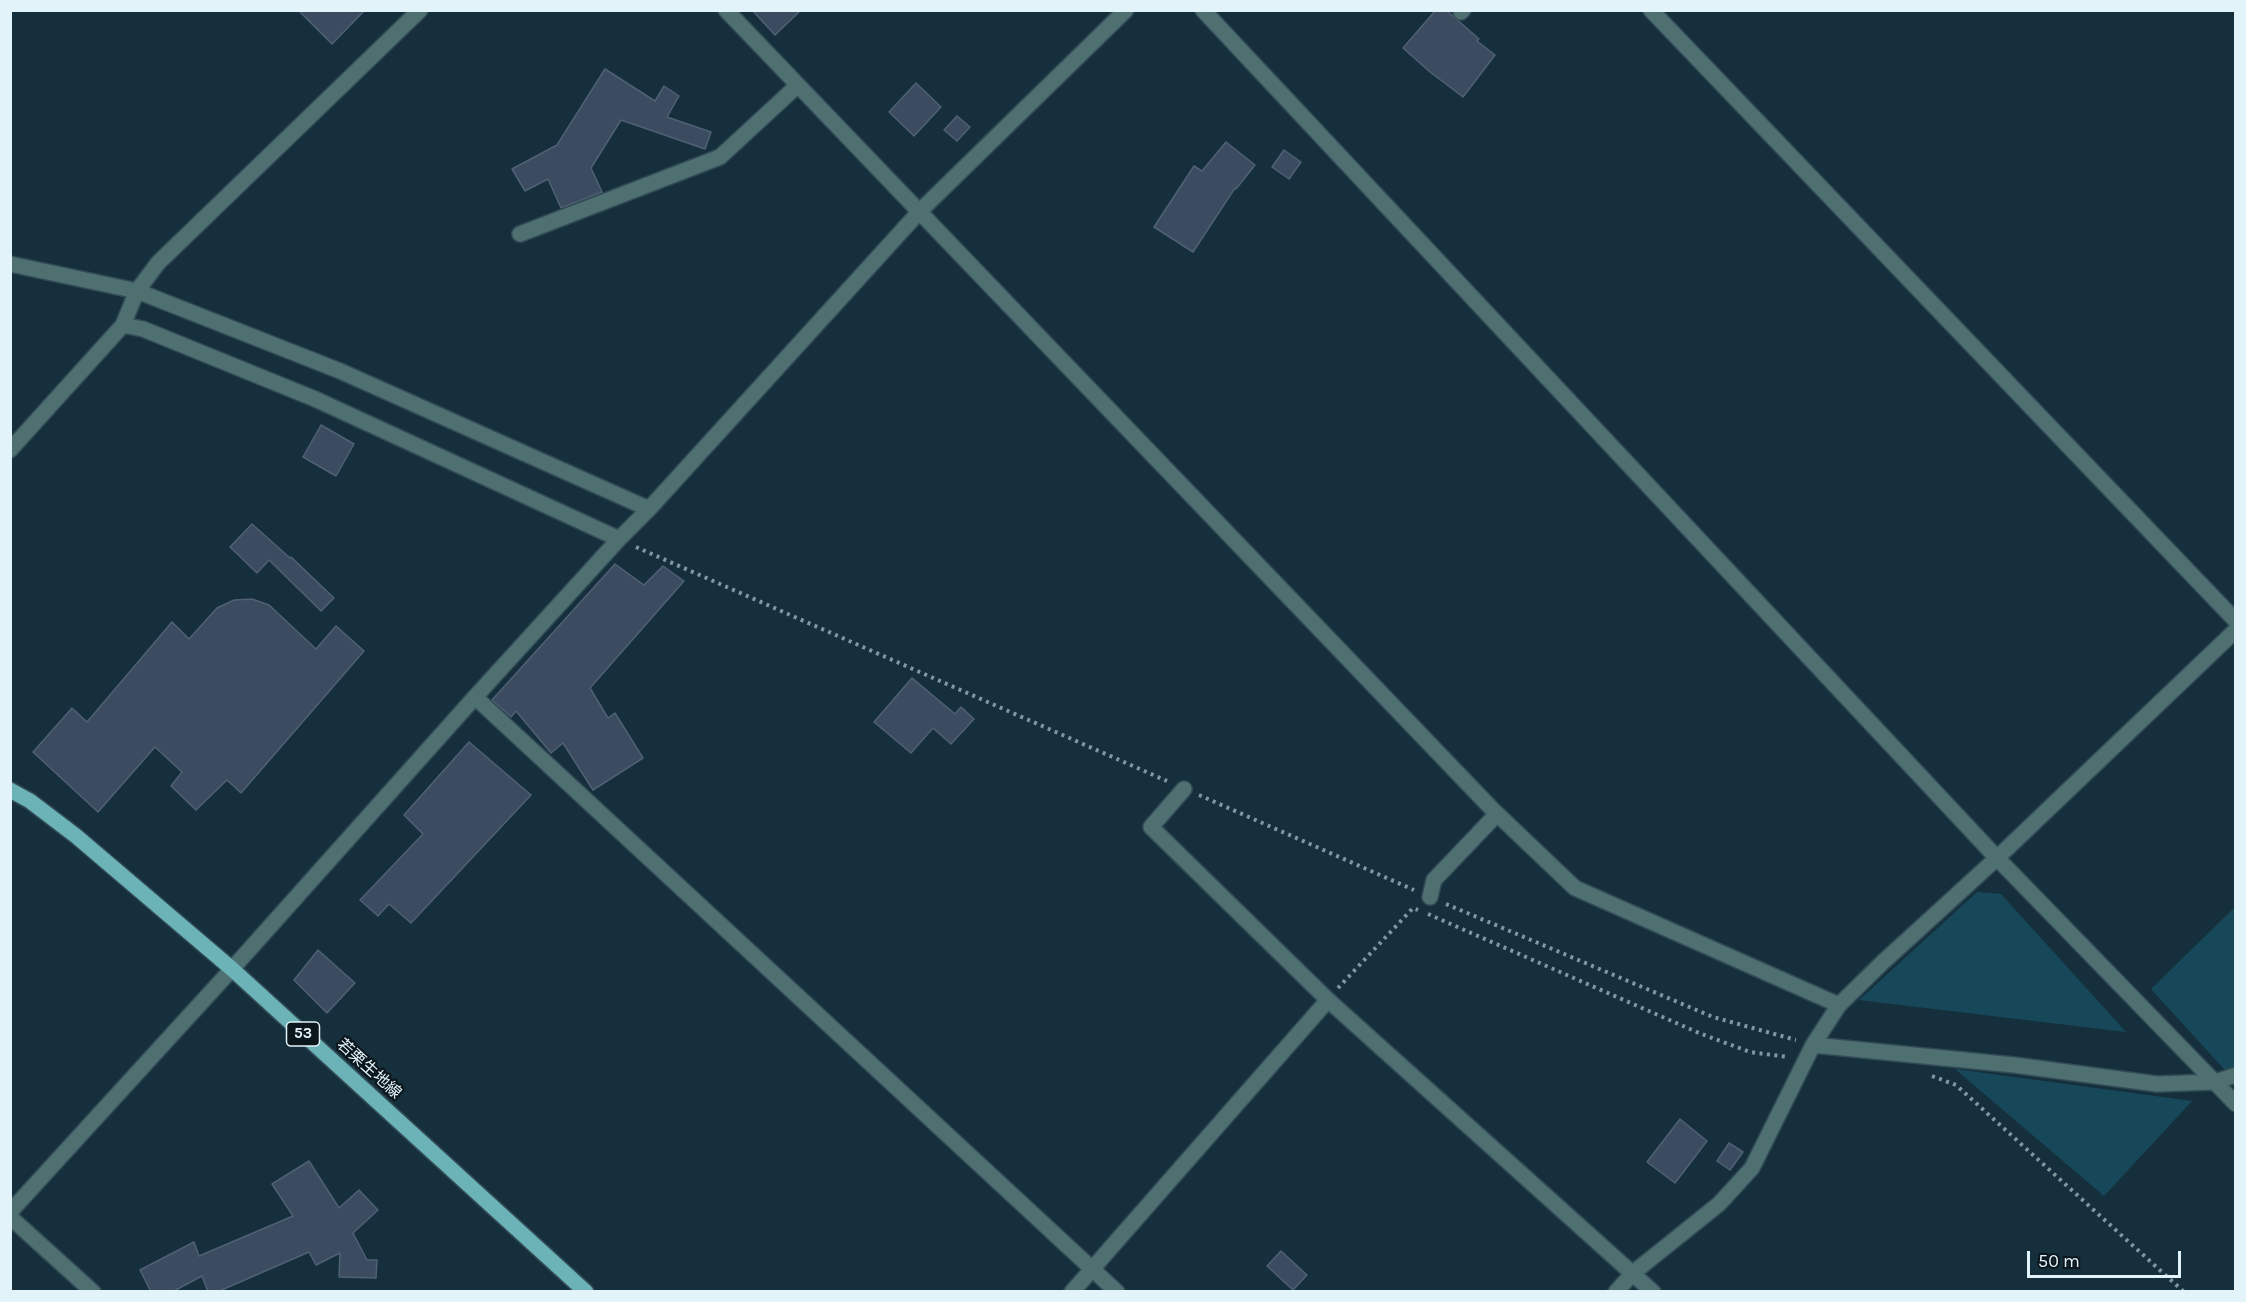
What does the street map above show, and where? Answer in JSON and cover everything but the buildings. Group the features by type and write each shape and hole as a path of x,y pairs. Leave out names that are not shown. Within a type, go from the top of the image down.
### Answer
{"main road":[{"name":"若栗生地線","path":"10,790 76,836 232,969 586,1292"}],"street":[{"path":"10,450 123,325 137,291 158,263 420,10"},
{"path":"726,10 1497,814 1575,888 1839,1005"},
{"path":"93,1292 10,1214 475,697 920,211 1126,10"},
{"path":"1203,10 1997,858 2235,1104"},
{"path":"1652,10 2235,621"},
{"path":"520,234 720,157 798,85"},
{"path":"10,264 137,291 340,371 649,509"},
{"path":"123,325 143,329 315,399 619,539"},
{"path":"1617,1292 1633,1273 1719,1204 1752,1168 1813,1045 1839,1005 1997,858 2235,630"},
{"path":"475,697 1117,1292"},
{"path":"1184,789 1151,827 1328,1000 1653,1292"},
{"path":"1430,897 1434,880 1497,814"},
{"path":"1072,1292 1328,1000"},
{"path":"1813,1045 2014,1065 2157,1084 2216,1082 2235,1075"}],"path":[{"path":"619,539 1430,897 1713,1017 1813,1045"},
{"path":"1328,1000 1413,908 1699,1033 1750,1052 1806,1060"},
{"path":"1923,1075 1956,1085 2184,1292"}],"shaded area":[{"path":"1977,892 2001,894 2126,1032 1859,1000"},
{"path":"2235,907 2235,1081 2151,989"},
{"path":"1955,1069 2192,1101 2104,1196"}]}
